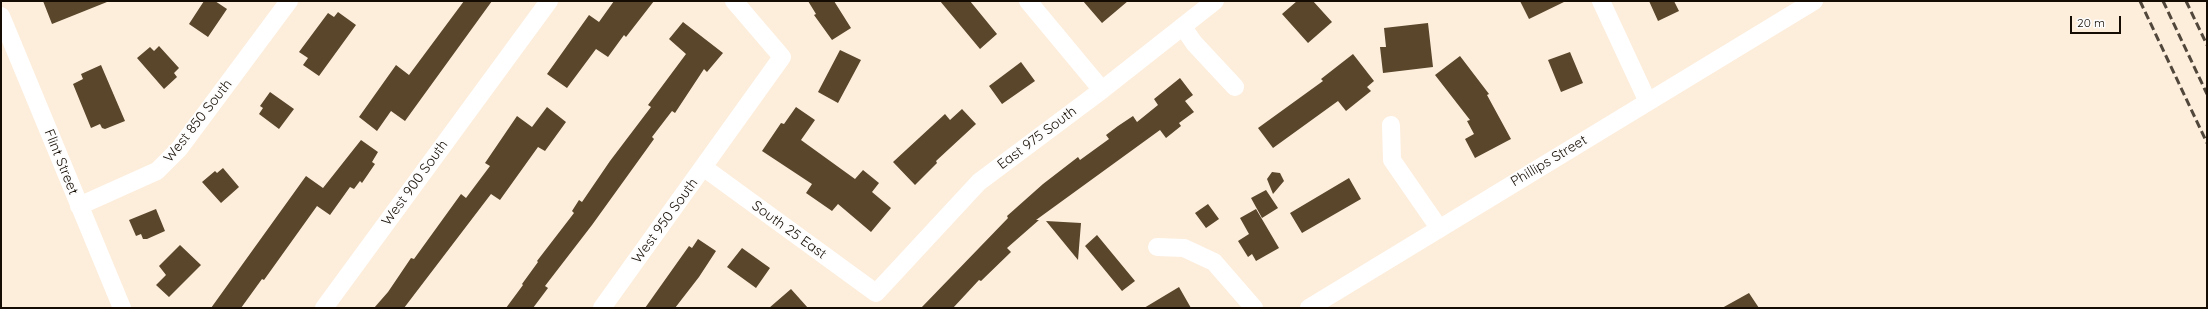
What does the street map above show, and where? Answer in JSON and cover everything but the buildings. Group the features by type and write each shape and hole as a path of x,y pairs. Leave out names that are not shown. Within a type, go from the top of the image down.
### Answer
{"street":[{"name":"West 850 South","path":"79,206 157,171 179,149 289,1"},
{"name":"West 900 South","path":"324,308 549,1"},
{"name":"West 950 South","path":"602,308 782,57 734,1"},
{"path":"1028,1 1102,90"},
{"name":"East 975 South","path":"876,293 979,182 1183,28 1215,1"},
{"path":"1601,1 1648,102"},
{"name":"Phillips Street","path":"1309,308 1814,1"},
{"name":"Flint Street","path":"1,16 122,308"},
{"path":"1183,28 1194,43 1235,87"},
{"path":"1391,125 1392,160 1439,228"},
{"name":"South 25 East","path":"703,167 876,293"},
{"path":"1157,247 1184,248 1214,262 1254,308"}],"railway":[{"path":"2140,1 2207,143"},
{"path":"2163,1 2207,94"},
{"path":"2186,1 2207,45"}]}
